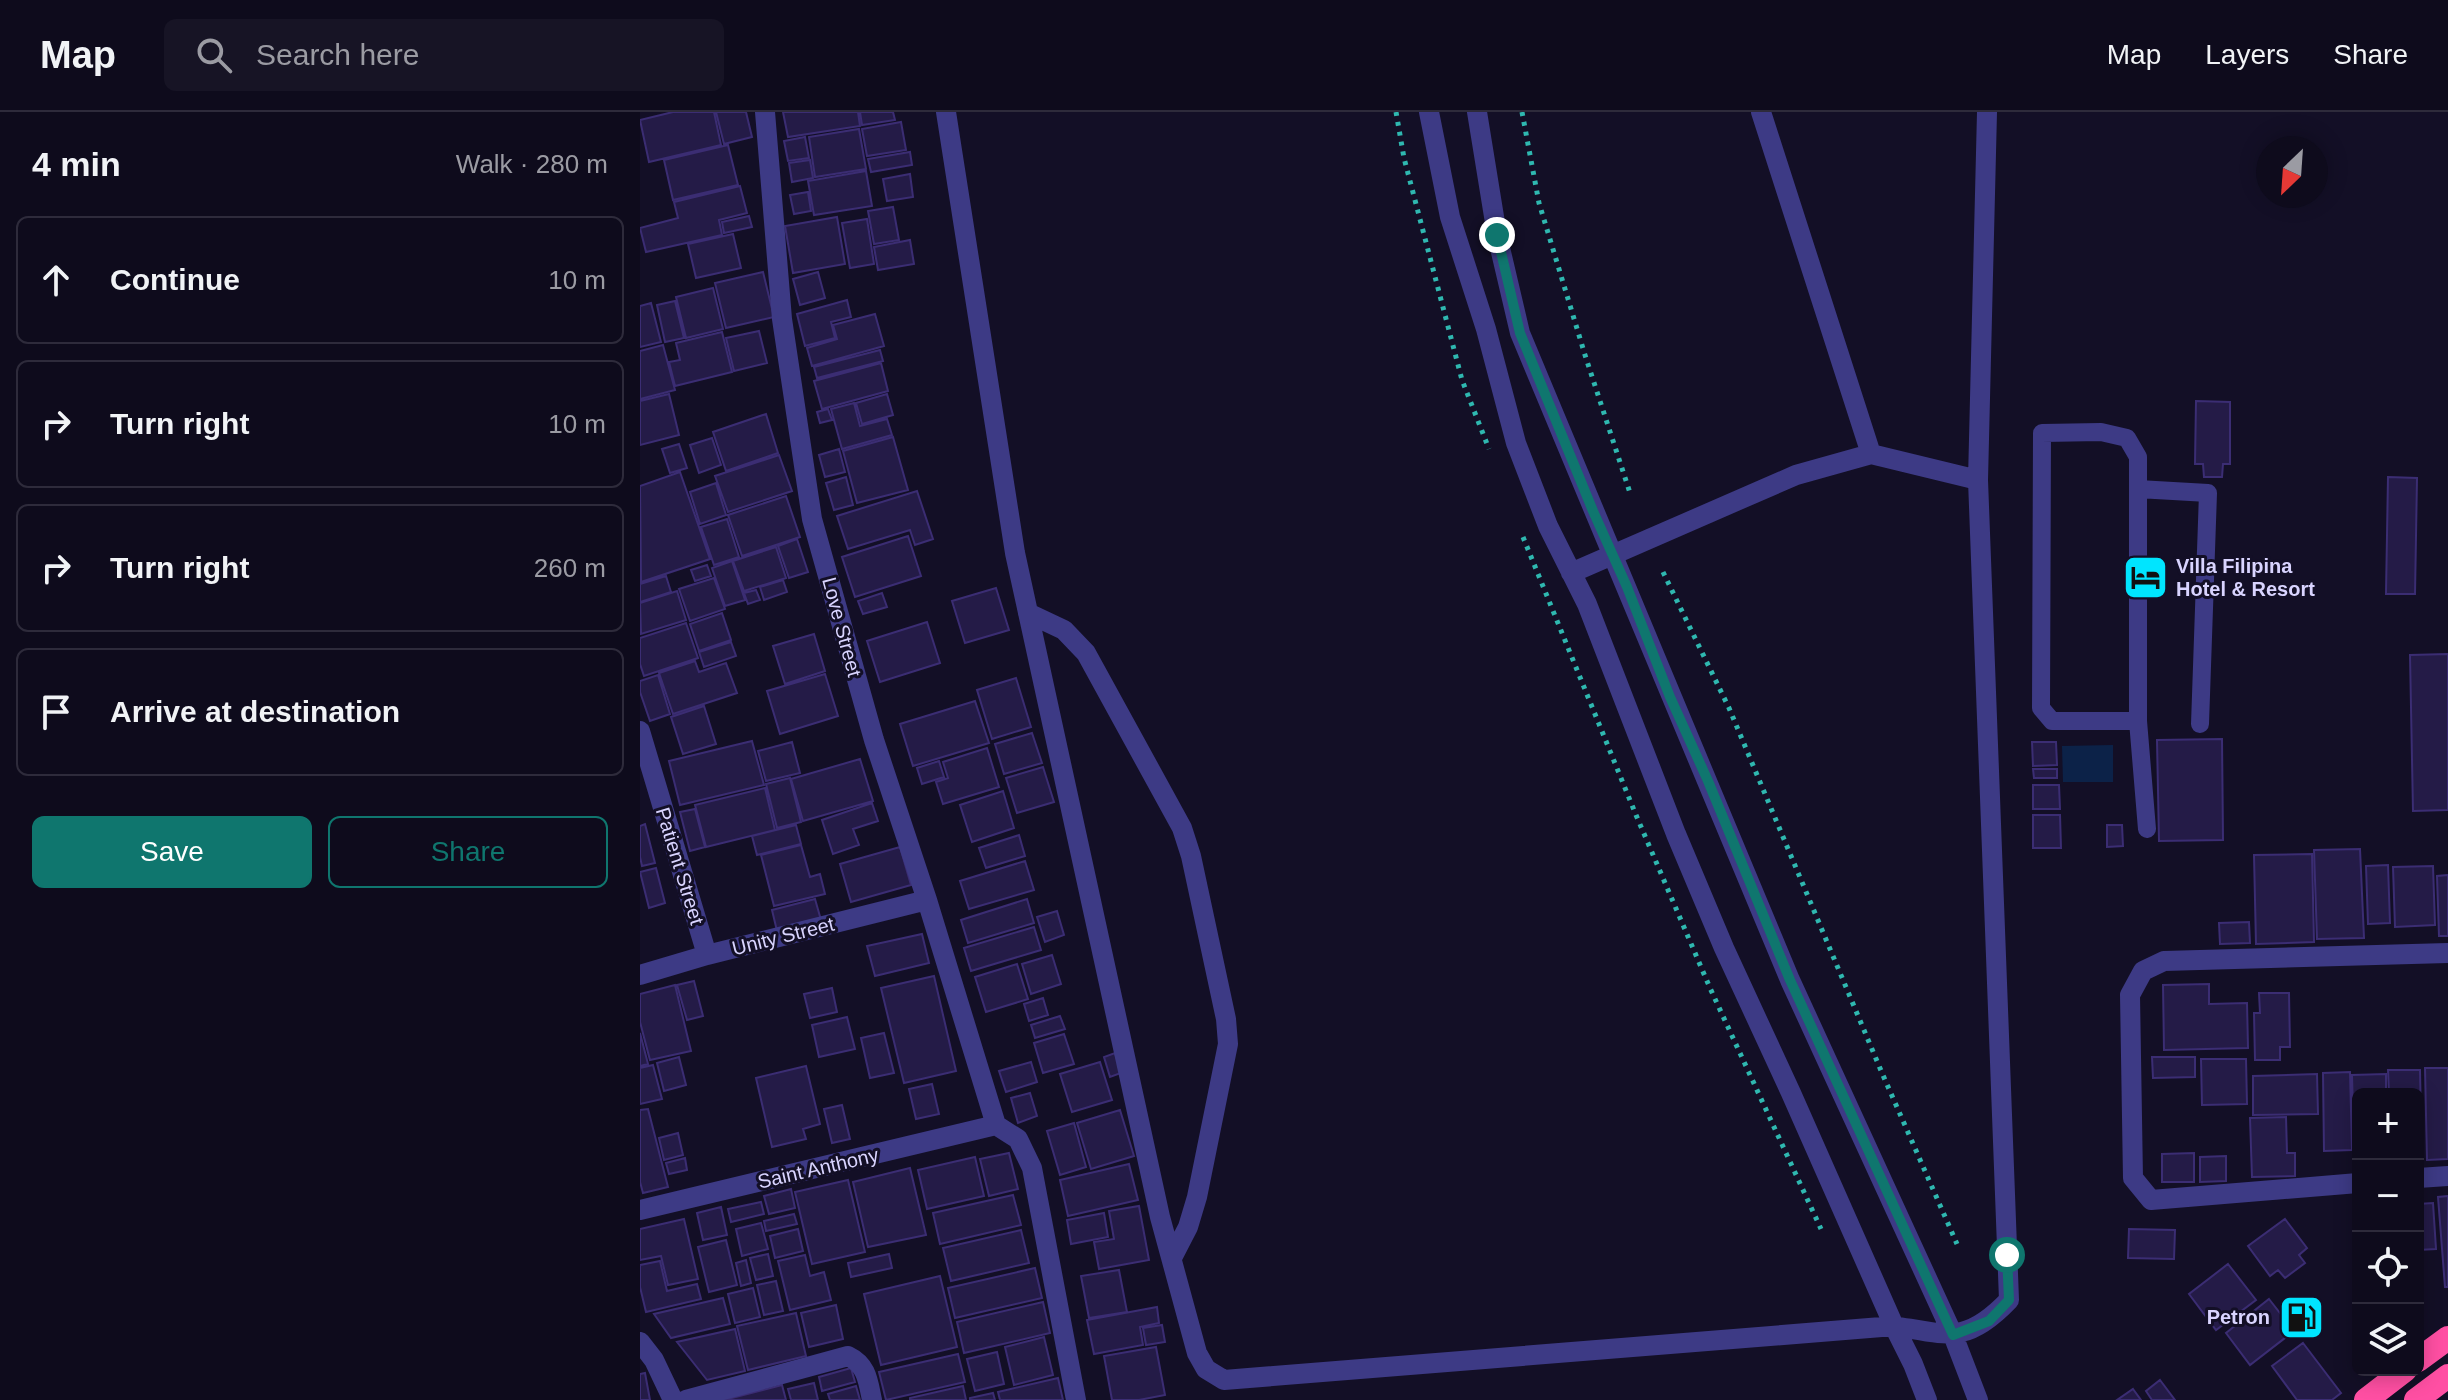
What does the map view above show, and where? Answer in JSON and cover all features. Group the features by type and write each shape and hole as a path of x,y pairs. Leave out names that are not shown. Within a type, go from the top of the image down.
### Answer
{"highway":[{"path":"2424,1356 2448,1338"},
{"path":"2366,1400 2397,1376"},
{"path":"2416,1400 2448,1376"}],"street":[{"name":"Love Street","path":"765,112 782,319 812,519 874,740 996,1125"},
{"path":"946,112 1015,553 1160,1217 1197,1353 1206,1369 1224,1380 1894,1326 1953,1335 1989,1321 2009,1300 1978,480 1987,112"},
{"path":"1429,112 1450,217 1486,329 1516,443 1548,526 1587,604 1676,834 1724,948 1927,1400"},
{"path":"1477,112 1497,235 1520,333 1790,980 1953,1335 1978,1400"},
{"path":"1761,112 1871,454"},
{"path":"1571,573 1796,475 1871,454 1978,480"},
{"path":"1028,613 1064,630 1086,653 1182,828 1191,856 1226,1019 1228,1044 1197,1197 1188,1227 1172,1258"},
{"name":"Patient Street","path":"640,731 707,955"},
{"name":"Unity Street","path":"640,975 707,955 927,900"},
{"path":"2352,1183 2151,1200 2133,1178 2130,995 2143,971 2164,961 2448,953"},
{"path":"996,1125 1018,1139 1032,1168 1076,1400"},
{"name":"Saint Anthony","path":"640,1210 996,1125"},
{"path":"2424,1178 2448,1176"},
{"path":"640,1342 654,1360 673,1400"},
{"path":"686,1400 848,1356 858,1361 865,1371 872,1400"}],"lane":[{"path":"2138,721 2052,721 2041,708 2042,433 2101,432 2127,438 2138,457 2138,721 2147,829"},
{"path":"2138,489 2208,493 2200,724"}],"path":[{"path":"1522,112 1539,203 1631,496"},
{"path":"1663,572 1729,708 1957,1244"}],"water":[{"path":"2113,745 2113,782 2063,782 2062,746"}],"building":[{"path":"673,112 714,112 721,145 649,162 640,120"},
{"path":"716,112 746,112 752,137 724,144"},
{"path":"783,112 858,112 860,126 788,137"},
{"path":"860,112 893,112 895,120 862,125"},
{"path":"901,122 906,150 867,156 862,129"},
{"path":"859,129 866,169 815,177 809,137"},
{"path":"805,137 809,158 788,161 784,141"},
{"path":"728,145 738,185 673,200 664,160"},
{"path":"910,152 912,165 871,172 868,159"},
{"path":"810,160 813,178 792,182 789,163"},
{"path":"866,171 872,206 814,215 808,181"},
{"path":"910,174 913,197 887,201 883,179"},
{"path":"740,186 747,213 719,220 722,235 646,252 640,228 678,218 674,202"},
{"path":"808,192 811,211 794,214 790,195"},
{"path":"893,207 899,240 874,244 868,211"},
{"path":"749,216 752,227 724,233 722,222"},
{"path":"837,217 845,264 793,273 785,226"},
{"path":"867,219 874,264 850,268 842,223"},
{"path":"733,234 741,268 696,278 688,244"},
{"path":"910,240 914,264 878,270 874,247"},
{"path":"763,272 774,317 726,328 715,283"},
{"path":"818,272 825,298 800,305 793,279"},
{"path":"713,288 723,329 686,338 676,297"},
{"path":"847,300 851,317 831,322 835,338 805,346 797,314"},
{"path":"675,301 684,338 665,342 657,305"},
{"path":"651,303 661,342 640,347 640,306"},
{"path":"875,314 884,346 812,366 807,348 837,339 833,325"},
{"path":"759,331 767,363 734,371 726,338"},
{"path":"722,332 732,372 675,386 669,362 680,360 676,343"},
{"path":"663,345 675,390 640,399 640,351"},
{"path":"880,350 883,361 817,378 814,367"},
{"path":"881,363 888,391 822,409 814,381"},
{"path":"669,394 679,435 640,445 640,401"},
{"path":"887,394 893,415 862,424 856,403"},
{"path":"2196,401 2230,402 2230,464 2223,464 2222,477 2204,477 2203,464 2195,464"},
{"path":"854,403 860,426 887,419 892,435 842,449 831,409"},
{"path":"828,409 832,420 820,423 817,412"},
{"path":"766,414 778,453 726,471 713,432"},
{"path":"893,437 908,490 857,503 843,451"},
{"path":"712,438 721,465 699,473 690,445"},
{"path":"679,444 687,468 670,473 662,449"},
{"path":"839,449 845,472 825,477 819,455"},
{"path":"779,455 792,491 728,512 715,476"},
{"path":"680,472 710,559 641,582 640,486"},
{"path":"846,477 853,505 834,510 826,483"},
{"path":"2388,477 2417,478 2415,594 2386,594"},
{"path":"716,483 726,515 700,524 690,492"},
{"path":"917,491 933,539 915,545 910,530 848,549 837,516"},
{"path":"786,496 800,537 742,556 728,515"},
{"path":"727,519 739,557 714,565 701,527"},
{"path":"908,536 921,576 855,597 842,557"},
{"path":"797,539 808,572 789,578 778,546"},
{"path":"776,547 786,578 744,591 733,561"},
{"path":"732,561 745,600 725,606 712,568"},
{"path":"707,565 711,576 695,581 691,570"},
{"path":"666,576 671,592 640,602 640,584"},
{"path":"714,578 725,609 690,621 679,589"},
{"path":"783,580 787,592 764,600 760,587"},
{"path":"996,588 1009,630 965,643 952,601"},
{"path":"756,590 760,600 748,604 744,593"},
{"path":"677,591 686,620 641,634 640,603"},
{"path":"882,593 887,607 863,614 858,601"},
{"path":"722,613 731,640 699,651 690,624"},
{"path":"927,622 940,663 880,682 867,641"},
{"path":"686,623 698,658 644,676 640,664 640,638"},
{"path":"814,634 825,671 785,684 773,646"},
{"path":"731,642 736,656 704,667 699,652"},
{"path":"2448,654 2448,810 2413,811 2410,655"},
{"path":"695,661 699,672 726,663 737,693 673,714 659,673"},
{"path":"825,674 838,716 780,734 767,691"},
{"path":"658,675 670,714 650,721 640,692 640,681"},
{"path":"1016,678 1031,727 992,739 977,690"},
{"path":"975,701 989,743 913,766 900,724"},
{"path":"704,706 716,744 683,754 671,717"},
{"path":"1032,733 1042,763 1004,774 995,744"},
{"path":"2222,739 2223,840 2159,841 2157,740"},
{"path":"752,741 764,785 680,805 669,761"},
{"path":"792,742 800,773 766,781 758,751"},
{"path":"2032,742 2056,742 2057,765 2033,766"},
{"path":"987,748 999,787 943,804 936,782 948,778 943,762"},
{"path":"860,759 873,801 803,821 791,779"},
{"path":"939,761 944,777 922,784 917,768"},
{"path":"1043,767 1054,802 1017,813 1006,778"},
{"path":"2033,769 2057,769 2057,778 2034,778"},
{"path":"790,778 801,822 777,828 766,784"},
{"path":"2033,785 2059,785 2060,809 2033,809"},
{"path":"765,788 775,830 706,847 695,805"},
{"path":"1003,791 1014,828 972,842 960,805"},
{"path":"872,803 878,821 853,829 859,845 833,854 822,820"},
{"path":"695,809 705,847 690,851 680,812"},
{"path":"2033,815 2060,815 2061,848 2033,848"},
{"path":"645,824 655,863 642,866 640,826"},
{"path":"796,825 801,844 757,855 752,836"},
{"path":"2107,825 2122,825 2123,846 2107,847"},
{"path":"1019,835 1025,856 986,868 979,848"},
{"path":"801,845 810,877 820,874 825,894 774,906 761,855"},
{"path":"900,847 911,885 851,902 840,864"},
{"path":"2360,849 2364,938 2317,939 2314,850"},
{"path":"2312,854 2314,942 2256,944 2254,855"},
{"path":"1025,861 1034,890 969,909 960,881"},
{"path":"2388,865 2390,923 2368,924 2366,866"},
{"path":"2433,866 2435,925 2395,927 2393,867"},
{"path":"656,868 665,903 649,908 640,872"},
{"path":"2448,875 2448,936 2439,936 2437,876"},
{"path":"815,899 821,920 777,931 772,910"},
{"path":"1027,899 1034,923 968,943 961,920"},
{"path":"1057,911 1064,935 1045,942 1037,917"},
{"path":"2249,922 2250,943 2220,944 2219,923"},
{"path":"1034,927 1041,950 971,971 964,948"},
{"path":"922,934 929,963 875,976 867,946"},
{"path":"1052,955 1061,984 1031,994 1022,964"},
{"path":"1017,964 1028,999 986,1012 975,977"},
{"path":"934,976 956,1071 904,1083 881,988"},
{"path":"694,981 703,1016 687,1020 677,985"},
{"path":"2209,984 2209,1004 2247,1003 2248,1048 2164,1050 2163,985"},
{"path":"675,985 691,1051 650,1060 640,1022 640,994"},
{"path":"832,988 837,1012 810,1018 804,994"},
{"path":"2259,993 2289,993 2290,1047 2280,1047 2280,1060 2255,1060 2254,1013 2260,1013"},
{"path":"1043,998 1048,1015 1029,1021 1024,1004"},
{"path":"1060,1016 1065,1029 1035,1038 1031,1025"},
{"path":"847,1017 855,1049 819,1057 812,1025"},
{"path":"640,1033 648,1064 640,1066"},
{"path":"884,1033 894,1073 870,1078 861,1038"},
{"path":"1064,1034 1074,1064 1043,1073 1034,1043"},
{"path":"1115,1053 1121,1073 1110,1077 1104,1057"},
{"path":"679,1057 686,1085 664,1091 657,1063"},
{"path":"2152,1057 2195,1057 2195,1077 2153,1078"},
{"path":"2201,1059 2246,1059 2247,1104 2202,1105"},
{"path":"1031,1062 1037,1082 1006,1092 999,1071"},
{"path":"1100,1062 1112,1100 1072,1112 1060,1074"},
{"path":"653,1065 662,1099 640,1104 640,1068"},
{"path":"806,1066 820,1124 803,1129 806,1139 772,1147 756,1078"},
{"path":"2425,1068 2448,1068 2448,1159 2427,1160"},
{"path":"2388,1070 2420,1070 2420,1088 2389,1088"},
{"path":"2350,1072 2352,1150 2324,1151 2323,1073"},
{"path":"2317,1074 2318,1114 2253,1115 2253,1076"},
{"path":"2386,1074 2386,1088 2352,1088 2352,1075"},
{"path":"932,1084 939,1114 916,1119 909,1089"},
{"path":"1030,1093 1037,1116 1018,1123 1011,1098"},
{"path":"842,1105 850,1139 832,1143 824,1109"},
{"path":"648,1109 668,1187 643,1193 640,1182 640,1110"},
{"path":"1120,1110 1134,1156 1091,1169 1077,1123"},
{"path":"2286,1117 2287,1153 2295,1153 2295,1176 2252,1177 2250,1118"},
{"path":"1074,1123 1086,1167 1060,1175 1047,1131"},
{"path":"678,1133 683,1155 664,1160 659,1138"},
{"path":"1009,1153 1018,1189 989,1196 980,1159"},
{"path":"2194,1153 2194,1182 2162,1182 2162,1154"},
{"path":"2226,1156 2226,1181 2200,1182 2200,1157"},
{"path":"975,1157 984,1196 927,1209 918,1170"},
{"path":"685,1158 687,1170 669,1174 666,1163"},
{"path":"1129,1164 1138,1200 1068,1216 1060,1180"},
{"path":"910,1168 926,1235 868,1247 853,1182"},
{"path":"848,1180 865,1252 812,1264 795,1192"},
{"path":"791,1189 795,1208 769,1214 764,1196"},
{"path":"1013,1195 1021,1225 940,1244 933,1213"},
{"path":"2448,1196 2448,1287 2445,1287 2438,1197"},
{"path":"761,1202 764,1214 731,1222 728,1209"},
{"path":"2433,1203 2436,1249 2424,1250 2424,1204"},
{"path":"1139,1206 1149,1260 1099,1269 1094,1242 1114,1239 1109,1211"},
{"path":"721,1207 727,1235 703,1240 697,1213"},
{"path":"1104,1213 1108,1237 1071,1244 1067,1220"},
{"path":"794,1214 797,1224 766,1231 764,1221"},
{"path":"684,1219 698,1279 668,1285 661,1256 640,1260 640,1229"},
{"path":"2285,1219 2307,1248 2299,1255 2305,1263 2285,1278 2278,1270 2270,1276 2248,1246"},
{"path":"761,1223 768,1249 742,1256 736,1229"},
{"path":"798,1229 803,1251 775,1258 770,1236"},
{"path":"2129,1229 2175,1230 2174,1259 2128,1258"},
{"path":"1021,1230 1029,1263 951,1281 943,1248"},
{"path":"726,1240 737,1285 709,1292 698,1247"},
{"path":"768,1254 773,1276 756,1280 750,1258"},
{"path":"889,1254 892,1268 851,1277 848,1263"},
{"path":"805,1255 810,1276 824,1272 831,1300 790,1310 778,1261"},
{"path":"746,1260 751,1283 741,1286 736,1263"},
{"path":"660,1261 667,1291 697,1284 701,1299 646,1312 640,1287 640,1265"},
{"path":"2228,1264 2256,1300 2216,1330 2189,1294"},
{"path":"1035,1268 1042,1298 955,1318 948,1288"},
{"path":"1119,1270 1127,1312 1089,1318 1081,1276"},
{"path":"940,1276 957,1347 881,1365 864,1294"},
{"path":"776,1281 783,1311 764,1315 757,1285"},
{"path":"753,1288 760,1317 735,1323 728,1294"},
{"path":"723,1298 730,1324 671,1338 654,1314"},
{"path":"2269,1299 2294,1331 2250,1365 2226,1333"},
{"path":"1043,1302 1050,1333 964,1353 957,1322"},
{"path":"836,1305 843,1339 809,1347 801,1313"},
{"path":"1157,1307 1159,1323 1140,1327 1143,1345 1094,1354 1087,1320"},
{"path":"796,1313 806,1356 748,1370 737,1326"},
{"path":"1162,1325 1165,1342 1146,1345 1143,1328"},
{"path":"735,1329 745,1371 707,1380 677,1342"},
{"path":"1044,1337 1053,1375 1014,1385 1005,1347"},
{"path":"2303,1343 2341,1393 2332,1400 2297,1400 2272,1366"},
{"path":"1156,1347 1165,1395 1139,1400 1112,1400 1104,1356"},
{"path":"997,1352 1004,1384 975,1391 967,1359"},
{"path":"958,1354 965,1382 886,1400 879,1372"},
{"path":"851,1368 855,1382 822,1391 819,1377"},
{"path":"645,1373 650,1400 640,1400 640,1374"},
{"path":"1058,1378 1063,1400 1000,1400 998,1392"},
{"path":"2160,1380 2175,1400 2152,1400 2146,1391"},
{"path":"814,1383 818,1400 791,1400 788,1389"},
{"path":"782,1385 786,1400 724,1400"},
{"path":"856,1386 860,1400 830,1400 828,1394"},
{"path":"963,1386 966,1400 910,1400 910,1398"},
{"path":"2133,1389 2141,1400 2117,1400"},
{"path":"993,1393 995,1400 970,1400 970,1398"}],"place":[{"name":"Villa Filipina Hotel & Resort","path":"2145,577"},
{"name":"Petron","path":"2301,1317"}],"route":[{"path":"1497,235 1520,333 1670,697 1790,980 1953,1335 1989,1321 2009,1300 2007,1255"}]}
